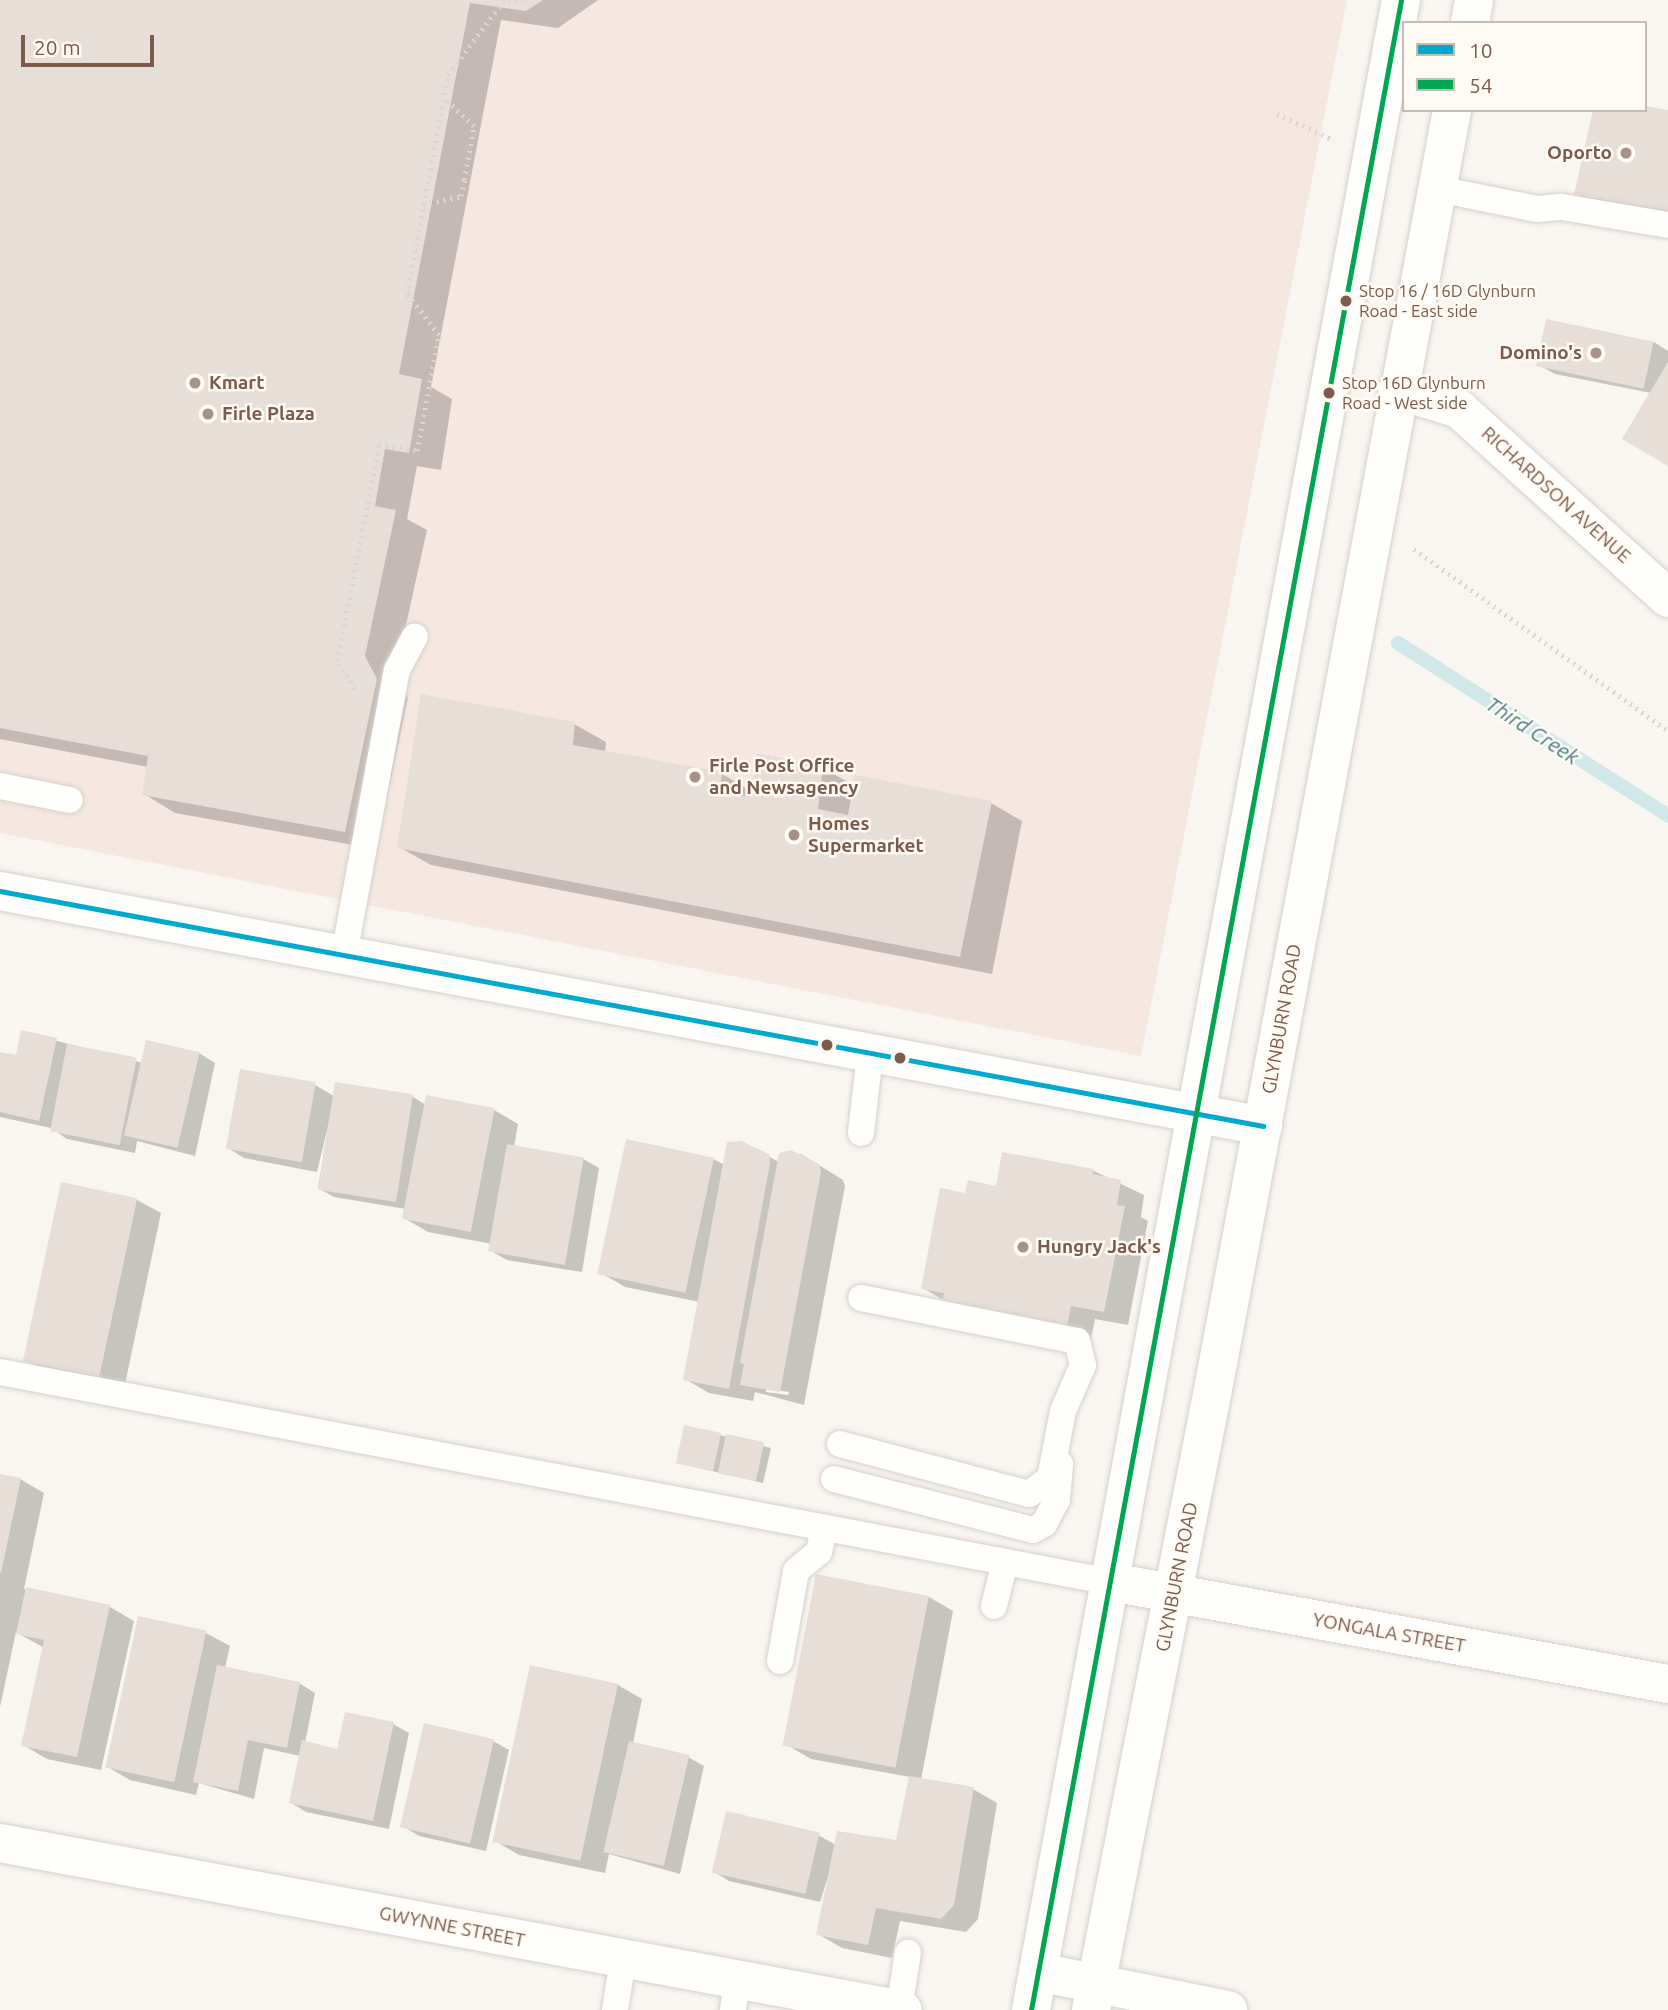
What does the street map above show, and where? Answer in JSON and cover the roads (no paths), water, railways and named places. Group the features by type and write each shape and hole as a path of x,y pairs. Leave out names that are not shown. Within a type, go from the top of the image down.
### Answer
{"main road":[{"path":"1031,2010 1401,0"},
{"name":"GLYNBURN ROAD","path":"1094,1997 1263,1126 1397,390 1452,112"},
{"name":"RICHARDSON AVENUE","path":"1397,390 1459,409 1668,598"},
{"path":"0,891 1263,1126"},
{"name":"YONGALA STREET","path":"1111,1582 1668,1684"},
{"name":"GWYNNE STREET","path":"0,1843 623,1959 735,1994 901,2010"},
{"path":"1038,1972 1094,1997 1228,2010"}],"lane":[{"path":"1438,189 1537,209 1562,207 1668,225"},
{"path":"344,955 397,670 415,636"},
{"path":"0,786 70,800"},
{"path":"861,1133 870,1054"},
{"path":"840,1444 1022,1495 1050,1478 1063,1411 1083,1366 1077,1341 861,1298"},
{"path":"0,1372 1111,1582"},
{"path":"834,1479 1032,1530 1044,1524 1057,1500 1059,1434"},
{"path":"780,1661 796,1571 819,1552 824,1528"},
{"path":"994,1606 1005,1562"},
{"path":"901,2010 908,1953"},
{"path":"615,2010 623,1959"}],"waterway":[{"name":"Third Creek","path":"1398,643 1668,816"}],"place":[{"name":"Oporto","path":"1626,153"},
{"name":"Stop 16 / 16D Glynburn Road - East side","path":"1346,301"},
{"name":"Domino's","path":"1596,353"},
{"name":"Kmart","path":"195,383"},
{"name":"Stop 16D Glynburn Road - West side","path":"1329,393"},
{"name":"Firle Plaza","path":"208,414"},
{"name":"Firle Post Office and Newsagency","path":"695,777"},
{"name":"Homes Supermarket","path":"794,835"},
{"name":"Hungry Jack's","path":"1023,1247"}]}
